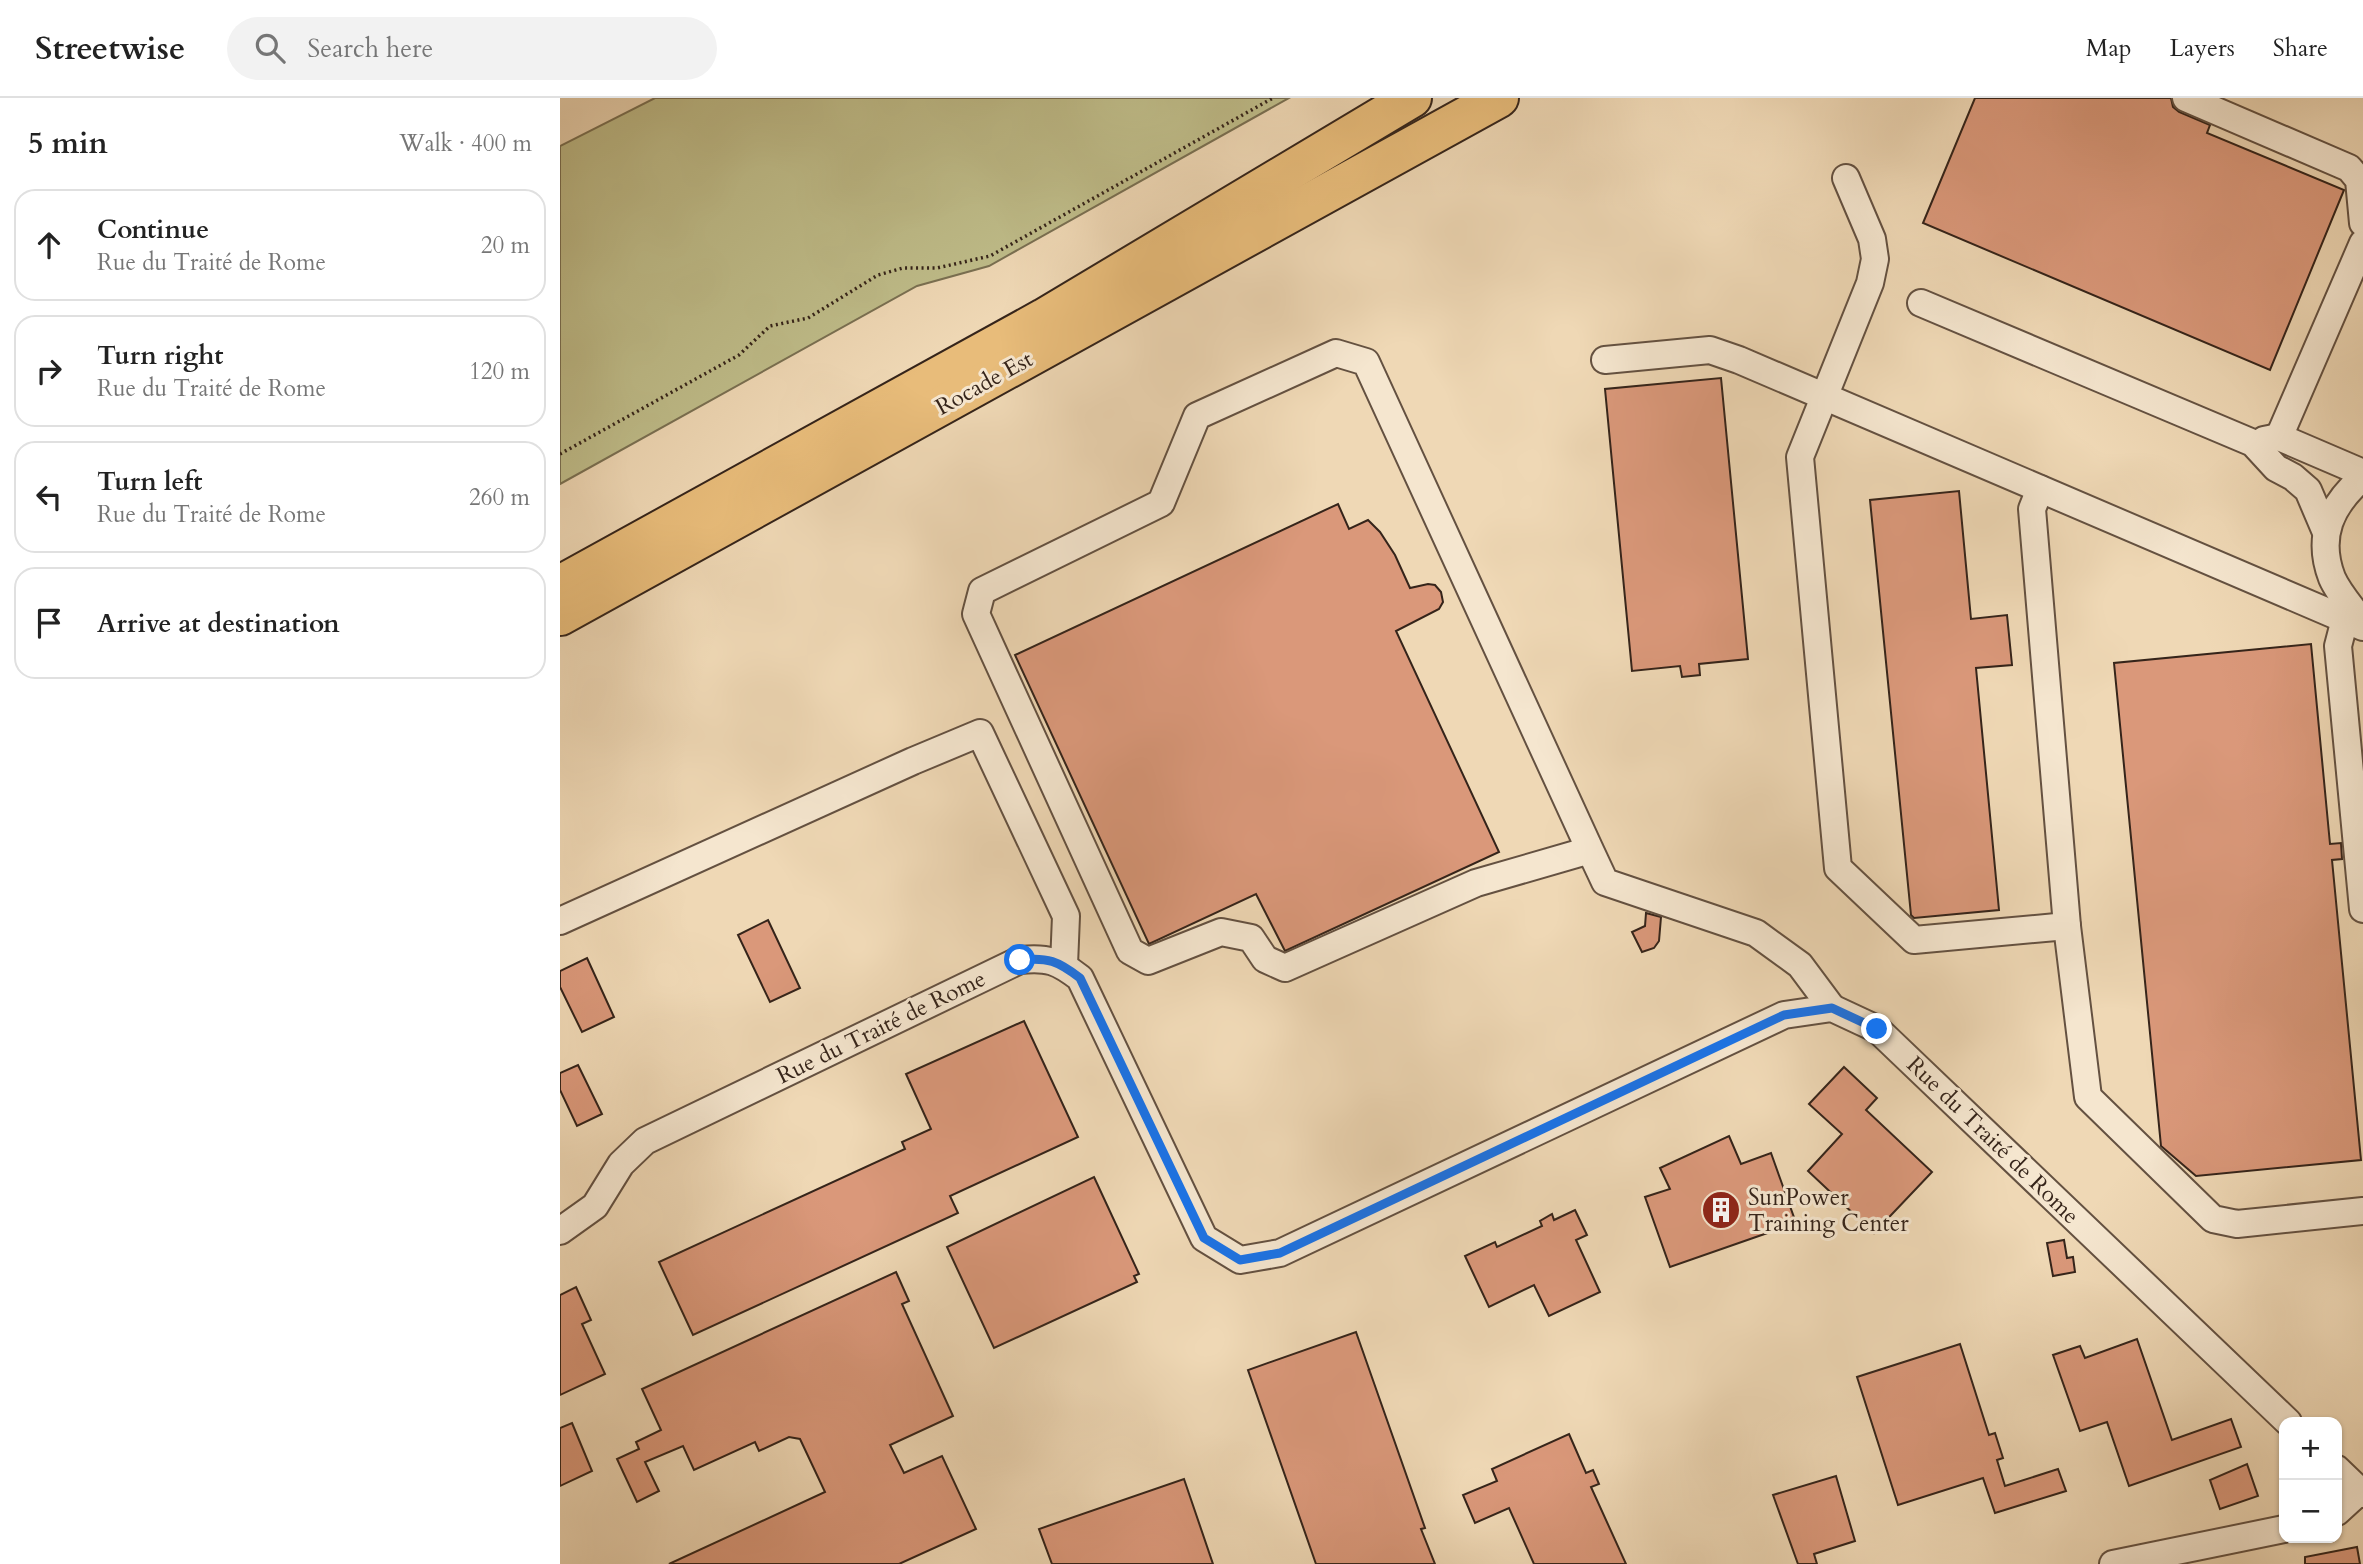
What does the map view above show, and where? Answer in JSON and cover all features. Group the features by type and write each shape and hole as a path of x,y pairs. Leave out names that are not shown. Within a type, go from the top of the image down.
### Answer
{"highway":[{"path":"1123,271 1412,98"},
{"path":"1123,271 1440,98"},
{"name":"Rocade Est","path":"560,617 1499,98"},
{"name":"Rocade Est","path":"560,585 1044,318 1123,271"}],"street":[{"path":"2186,98 2349,167 2359,180 2363,223"},
{"path":"1846,178 1872,239 1875,259 1870,283 1800,457 1838,868 1914,940 2067,926"},
{"path":"2280,437 2363,243"},
{"path":"1921,303 2253,443 2276,468 2293,477 2308,490 2325,530 2326,555 2333,580 2357,623"},
{"path":"1605,360 1710,350 2357,623"},
{"path":"560,921 980,733 1066,916 1064,965 1080,978 1204,1238 1240,1260 1280,1253 1784,1015 1832,1008 1800,965 1756,933 1605,882 1366,362 1336,353 1197,416 1161,503 982,590 976,614 1130,951 1148,961 1221,932 1251,938 1265,958 1285,968 1476,883 1590,850"},
{"path":"2253,443 2280,437 2363,475 2344,494 2325,530"},
{"path":"2040,489 2032,509 2067,926 2088,1097 2213,1219 2237,1224 2363,1212"},
{"path":"2357,623 2338,646 2363,909"},
{"name":"Rue du Traité de Rome","path":"560,1231 596,1206 621,1164 645,1141 1020,960 1043,958 1064,965"},
{"name":"Rue du Traité de Rome","path":"1832,1008 1877,1029 2283,1417"},
{"path":"2342,1474 2362,1492 2342,1508"},
{"path":"2113,1564 2231,1552 2279,1530"}],"path":[{"path":"560,454 739,355 770,326 808,318 878,275 903,268 937,268 990,256 1273,98"}],"shaded area":[{"path":"655,98 1289,98 989,266 917,286 560,484 560,146"}],"building":[{"path":"1975,98 2171,98 2173,107 2179,112 2210,125 2207,133 2344,190 2270,370 1923,223"},
{"path":"1721,378 1748,659 1699,664 1700,675 1682,677 1680,666 1632,671 1605,389"},
{"path":"1959,491 1971,619 2007,615 2012,665 1976,668 1999,910 1914,918 1911,915 1870,500"},
{"path":"1338,504 1349,529 1368,520 1380,532 1395,555 1410,588 1428,584 1435,585 1441,592 1443,602 1439,609 1396,631 1499,852 1285,951 1256,894 1149,944 1015,655"},
{"path":"2311,644 2330,844 2341,843 2342,859 2332,860 2361,1160 2196,1176 2161,1146 2114,663"},
{"path":"1646,913 1661,917 1659,941 1654,948 1642,952 1632,932 1645,926"},
{"path":"768,920 800,988 770,1002 738,935"},
{"path":"587,958 614,1017 582,1032 560,987 560,971"},
{"path":"1024,1021 1078,1137 950,1196 958,1213 693,1335 659,1262 905,1149 902,1142 931,1129 906,1074"},
{"path":"578,1065 602,1114 577,1126 560,1090 560,1073"},
{"path":"1844,1067 1877,1098 1866,1110 1932,1172 1874,1233 1808,1171 1842,1134 1809,1104"},
{"name":"SunPower Training Center","path":"1729,1136 1741,1164 1771,1153 1796,1223 1670,1267 1645,1197 1670,1189 1660,1168"},
{"path":"1094,1177 1139,1274 1134,1276 1137,1282 994,1348 947,1247"},
{"path":"1575,1210 1587,1235 1576,1240 1600,1292 1549,1316 1534,1285 1489,1307 1465,1256 1495,1242 1497,1247 1542,1226 1540,1221 1552,1214 1554,1220"},
{"path":"2064,1240 2067,1258 2073,1257 2075,1272 2053,1276 2047,1243"},
{"path":"896,1272 909,1301 902,1304 953,1416 890,1445 904,1473 942,1456 976,1529 899,1564 669,1564 825,1492 800,1439 789,1437 759,1451 755,1442 694,1470 683,1446 645,1462 659,1491 637,1502 617,1459 639,1449 636,1442 661,1430 642,1389"},
{"path":"576,1287 591,1320 582,1324 605,1374 560,1395 560,1295"},
{"path":"1356,1332 1425,1528 1421,1529 1435,1564 1316,1564 1248,1370"},
{"path":"2137,1339 2172,1440 2231,1419 2241,1447 2129,1486 2107,1422 2080,1431 2053,1355 2080,1346 2085,1358"},
{"path":"1960,1344 1989,1435 1995,1433 2003,1458 1997,1460 2005,1486 2058,1469 2066,1491 1995,1513 1983,1478 1898,1505 1857,1377"},
{"path":"572,1423 592,1471 560,1486 560,1428"},
{"path":"1569,1434 1586,1473 1593,1470 1599,1484 1591,1487 1626,1564 1534,1564 1509,1508 1475,1523 1463,1495 1497,1481 1492,1469"},
{"path":"2247,1464 2258,1496 2220,1509 2210,1480"},
{"path":"1836,1476 1855,1541 1814,1554 1817,1564 1798,1564 1773,1495"},
{"path":"1184,1479 1213,1564 1052,1564 1039,1529"},
{"path":"2357,1547 2360,1564 2305,1564 2305,1557"}],"place":[{"name":"SunPower Training Center","path":"1721,1210"}],"route":[{"path":"1020,960 1043,958 1064,965 1080,978 1204,1238 1240,1260 1280,1253 1784,1015 1832,1008 1877,1029"}]}
